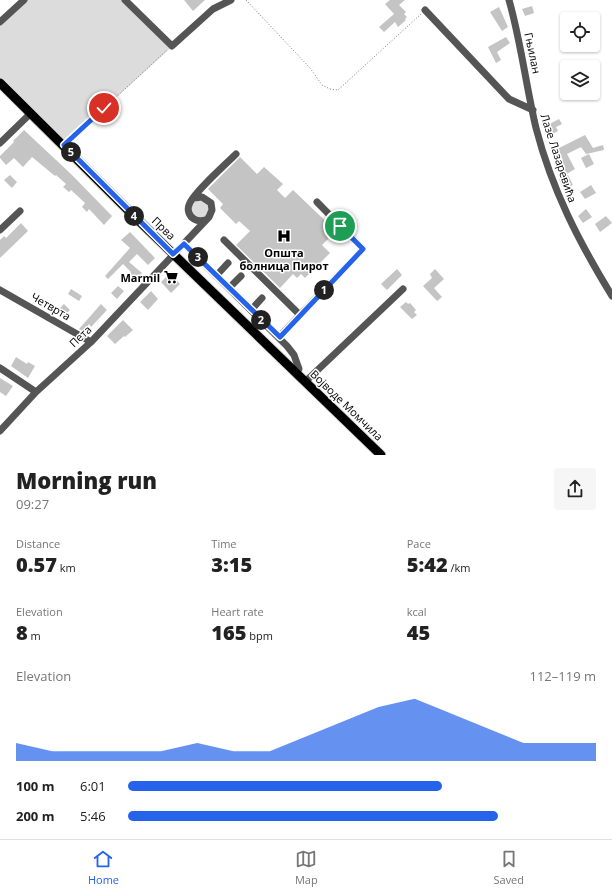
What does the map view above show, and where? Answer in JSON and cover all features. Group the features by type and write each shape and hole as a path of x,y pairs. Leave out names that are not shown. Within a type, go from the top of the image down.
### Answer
{"main road":[{"name":"Прва","path":"0,83 173,254 296,372"},
{"name":"Војводе Момчила","path":"296,372 381,455"}],"street":[{"path":"0,22 24,0"},
{"path":"125,0 172,46 213,9 230,0"},
{"name":"Гњилан","path":"509,0 522,53 533,110"},
{"path":"425,10 509,99 533,110"},
{"name":"Лазе Лазаревића","path":"533,110 536,128 553,181 566,214 612,296"},
{"path":"0,143 30,113"},
{"path":"194,198 202,197 211,203 212,210 206,220 202,221 194,219 188,213 189,204 194,198 236,154"},
{"path":"280,337 363,249 317,202"},
{"path":"0,230 20,211"},
{"name":"Пета","path":"0,431 36,392 91,342 206,220"},
{"path":"224,240 300,315"},
{"path":"184,244 280,337 296,359 299,369 296,372"},
{"path":"216,276 228,262"},
{"path":"229,288 241,276"},
{"path":"306,382 403,289"},
{"name":"Четврта","path":"0,290 91,342"},
{"path":"251,310 262,298"},
{"path":"0,368 36,392"}],"path":[{"path":"246,0 310,68 322,85 330,89 338,90 425,10"},
{"path":"64,145 172,46"}],"shaded area":[{"path":"26,0 127,0 175,44 63,146 0,85 0,24"},
{"path":"200,200 206,203 209,209 206,215 200,218 194,215 191,209 194,203"}],"building":[{"path":"184,0 205,0 193,11"},
{"path":"390,0 405,0 399,5 406,12 404,14 407,17 405,19 406,20 398,27 395,22 384,32 379,27 394,14 385,4"},
{"path":"532,6 534,13 525,16 522,9"},
{"path":"499,7 508,27 502,31 490,12"},
{"path":"506,37 510,43 497,52 501,60 496,63 488,47"},
{"path":"559,119 562,124 556,127 558,131 548,136 544,127"},
{"path":"24,130 71,174 112,216 104,225 89,209 87,212 82,207 85,203 71,190 69,192 63,187 66,184 32,157 23,167 14,158 6,165 0,158 0,156"},
{"path":"585,135 593,148 603,145 604,150 586,154 581,147 567,154 575,169 565,175 558,163 563,160 557,149"},
{"path":"589,154 594,164 586,168 581,158"},
{"path":"240,157 257,174 264,167 283,184 277,190 285,198 293,190 336,231 322,245 330,253 305,278 301,274 297,278 293,274 280,288 236,245 250,231 239,221 236,224 220,208 223,204 208,189"},
{"path":"10,175 17,182 12,188 4,180"},
{"path":"568,175 573,185 564,189 559,179"},
{"path":"591,185 596,193 585,199 580,192"},
{"path":"586,209 592,217 583,223 578,216"},
{"path":"606,216 612,223 600,232 595,224"},
{"path":"21,223 28,231 0,258 0,240 4,236 6,238"},
{"path":"130,232 155,258 148,265 137,254 129,262 142,273 134,282 128,276 131,272 123,264 108,279 105,276 130,248 121,240"},
{"path":"397,269 402,275 387,290 381,284"},
{"path":"435,269 444,279 434,288 442,297 437,301 423,286 432,278 430,274"},
{"path":"170,273 180,284 171,293 161,282"},
{"path":"118,286 124,291 117,299 111,293"},
{"path":"71,289 82,296 79,301 68,294"},
{"path":"151,291 158,299 148,310 140,302"},
{"path":"406,302 408,304 410,303 416,310 414,312 417,315 412,319 400,307"},
{"path":"64,304 70,310 63,317 57,311"},
{"path":"101,304 107,310 91,327 89,324 84,332 79,329"},
{"path":"123,320 133,330 115,344 107,336"},
{"path":"16,357 27,364 28,362 35,366 28,378 11,366"},
{"path":"0,378 13,386 6,396 0,392"}],"place":[{"name":"Општа болница Пирот","path":"284,236"},
{"name":"Marmil","path":"171,277"}],"route":[{"path":"104,108 64,145 173,254 184,244 280,337 363,249 340,226"}]}
